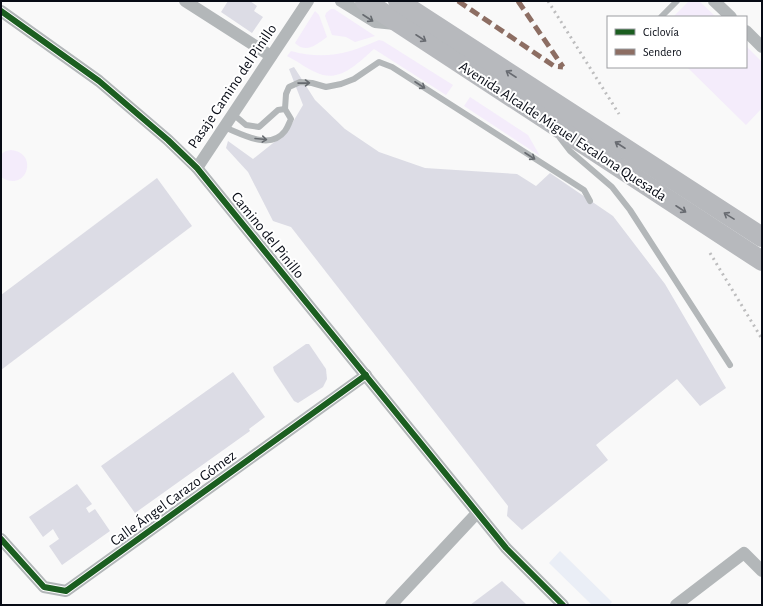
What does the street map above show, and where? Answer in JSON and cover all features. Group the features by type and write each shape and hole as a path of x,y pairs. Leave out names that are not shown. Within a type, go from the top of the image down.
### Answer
{"main road":[{"name":"Avenida Alcalde Miguel Escalona Quesada","path":"365,1 762,261"},
{"name":"Avenida Alcalde Miguel Escalona Quesada","path":"398,1 762,237"}],"street":[{"name":"Pasaje Camino del Pinillo","path":"197,168 308,1"},
{"path":"341,1 374,22 399,24"},
{"path":"714,1 730,16"},
{"path":"188,2 271,56"},
{"name":"Camino del Pinillo","path":"1,12 99,82 168,140 197,168 506,548 563,605"},
{"path":"747,32 762,47"},
{"name":"Calle Ángel Carazo Gómez","path":"1,539 44,587 66,591 366,375"},
{"path":"391,605 477,513"},
{"path":"682,603 744,553 762,571"}],"lane":[{"path":"662,16 677,1"},
{"path":"224,127 258,140 277,139 285,131 291,119 286,109 286,94 289,87 300,82 312,83 326,87 341,84 354,80 379,62 399,72 584,190 590,201"},
{"path":"233,114 246,125 259,126 278,110 286,109"},
{"path":"542,117 570,151 612,187 630,210 730,365"}],"shaded area":[{"path":"689,1 699,1 715,16 674,16"},
{"path":"331,9 334,9 375,36 355,42 346,37 332,35 325,16"},
{"path":"315,11 319,15 327,37 311,47 303,48 295,43"},
{"path":"379,40 383,41 453,85 446,95 374,49 351,68 337,75 330,76 314,72 287,56 291,51 314,55 336,54 357,49"},
{"path":"747,47 762,62 762,108 746,125 688,68 747,68"},
{"path":"470,97 528,135 540,156 464,106"},
{"path":"11,150 20,153 25,158 27,164 23,177 10,181 1,177 1,154"},
{"path":"560,551 612,602 609,605 592,605 549,563"}],"building":[{"path":"228,1 250,1 257,6 254,11 263,17 252,33 221,12"},
{"path":"294,67 315,100 345,129 379,152 425,168 517,174 536,186 550,173 613,216 665,284 726,388 700,406 677,379 596,445 608,460 522,530 507,516 508,506 291,227 273,221 248,172 226,148 228,141 253,159 287,132 303,105 289,69"},
{"path":"157,178 192,226 1,370 1,295"},
{"path":"306,344 309,344 326,369 327,379 323,387 298,403 294,401 274,371 273,367"},
{"path":"233,372 265,417 249,429 250,431 135,513 101,466"},
{"path":"77,484 92,504 86,508 89,513 95,509 110,531 62,565 49,546 59,539 53,529 43,537 29,517"},
{"path":"502,581 527,605 470,605"}],"railway":[{"path":"548,1 619,114"},
{"path":"710,253 762,339"}],"marked path":[{"path":"458,1 554,66 563,67"},
{"path":"518,1 563,67"}],"cycle path":[{"path":"1,11 99,81 168,140 197,168 506,548 563,605"},
{"path":"1,539 44,587 66,591 366,375"}]}
